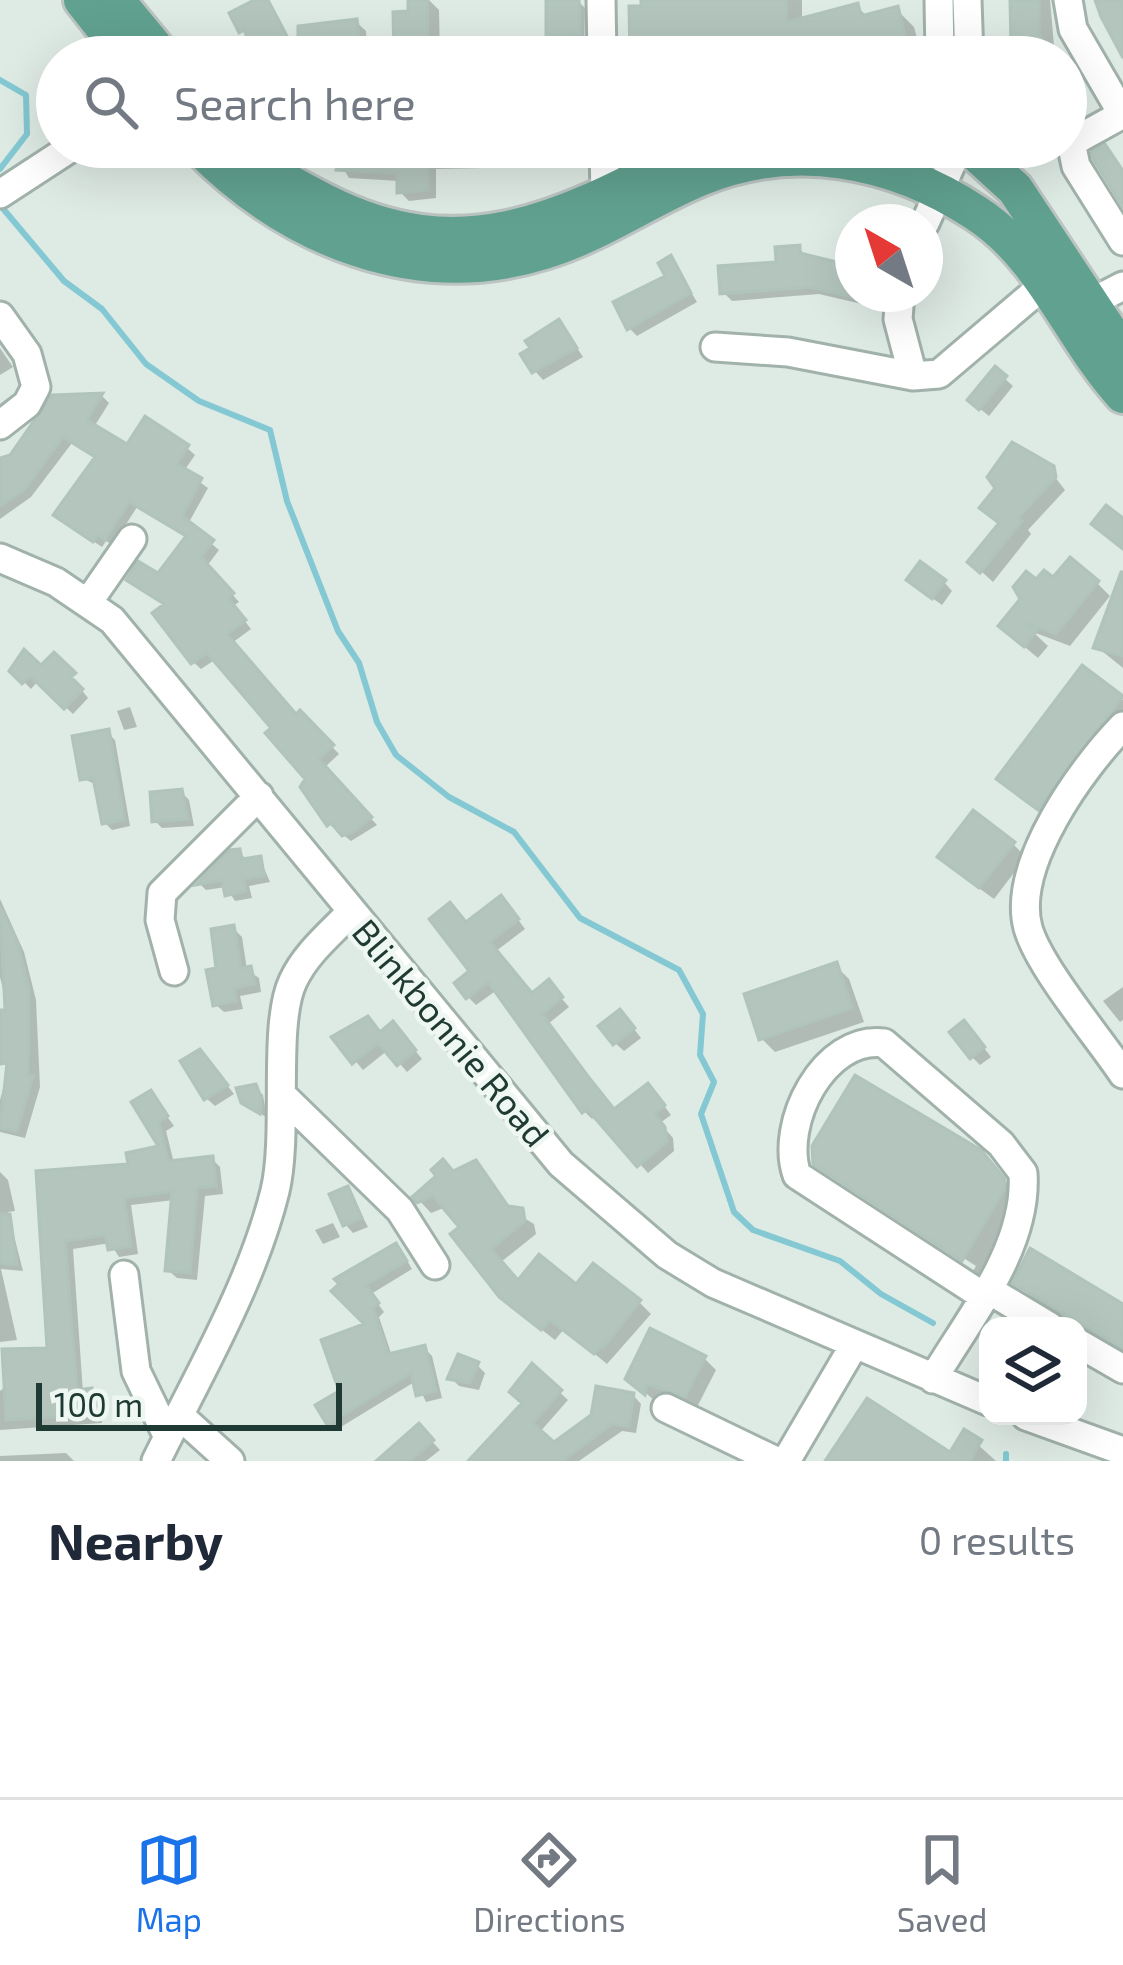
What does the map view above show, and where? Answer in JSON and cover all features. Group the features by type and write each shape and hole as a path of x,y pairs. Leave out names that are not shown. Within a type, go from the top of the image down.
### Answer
{"main road":[{"path":"82,0 110,36"},
{"path":"116,0 146,36"},
{"path":"222,168 261,204 332,240 416,264 457,268 545,251 701,178 736,168"},
{"path":"265,168 375,226 407,232 508,231 604,196 659,168"},
{"path":"902,168 930,204"},
{"path":"992,168 1016,189 1123,352"},
{"path":"943,210 1002,232 1045,284 1099,369 1123,395"}],"street":[{"path":"602,0 602,36"},
{"path":"939,0 940,36"},
{"path":"967,0 968,36"},
{"path":"1068,0 1077,36"},
{"path":"1087,53 1121,111"},
{"path":"1087,122 1121,111"},
{"path":"1087,133 1121,111"},
{"path":"11,187 40,168"},
{"path":"604,168 604,196"},
{"path":"932,204 949,168"},
{"path":"1080,168 1123,241"},
{"path":"715,346 788,352 913,376 950,368 1045,284"},
{"path":"1090,303 1123,286"},
{"path":"899,312 913,376"},
{"path":"0,316 27,354 36,387 27,404 0,425"},
{"path":"89,601 132,539"},
{"name":"Blinkbonnie Road","path":"0,558 89,601 112,620 561,1164 628,1225 713,1283 979,1397"},
{"path":"1123,726 1049,826 1031,873 1026,913 1028,931 1046,961 1123,1074"},
{"path":"174,971 160,920 162,893 260,796"},
{"path":"168,1438 245,1274 274,1193 290,986 304,961 352,911"},
{"path":"933,1379 985,1293 1020,1215 1023,1173 1016,1159 884,1043 853,1042 824,1066 794,1132 790,1147 797,1175 985,1293 1032,1317"},
{"path":"284,1097 400,1210 434,1265"},
{"path":"124,1275 136,1371 168,1438 230,1461"},
{"path":"786,1461 853,1347"},
{"path":"1087,1348 1123,1369"},
{"path":"666,1408 776,1461"},
{"path":"1051,1425 1123,1451"}],"building":[{"path":"254,0 268,0 287,36 246,36 244,30 239,33 229,13"},
{"path":"408,0 427,0 428,36 394,36 393,12 408,11"},
{"path":"546,0 579,0 580,34 546,35"},
{"path":"641,0 786,0 787,22 858,3 861,16 898,6 905,36 630,36 629,6 641,6"},
{"path":"1010,0 1039,0 1040,36 1011,36"},
{"path":"1095,0 1123,0 1123,58 1101,17"},
{"path":"357,19 359,36 298,36 298,26"},
{"path":"1105,144 1123,171 1123,207 1091,152"},
{"path":"428,168 428,190 397,193 397,173 336,170"},
{"path":"800,245 800,253 835,262 835,293 808,287 720,294 718,266 776,262 775,247"},
{"path":"671,255 691,293 627,330 613,302 665,276 658,263"},
{"path":"559,319 577,348 532,373 520,354 530,348 525,341"},
{"path":"995,366 1007,376 979,410 967,400"},
{"path":"103,393 87,420 127,444 145,416 189,445 177,464 202,478 182,516 214,540 201,557 234,593 228,598 246,620 227,634 296,714 300,710 334,745 319,759 372,817 355,831 342,836 331,823 327,826 300,787 305,779 265,733 271,728 207,653 191,664 152,613 164,604 126,580 138,561 158,573 186,536 129,502 105,540 98,535 93,542 53,515 95,457 63,437 24,490 0,506 0,458 10,455 52,395"},
{"path":"1012,442 1054,466 1056,477 1018,518 1022,521 980,573 967,562 999,523 979,508 995,488 987,477"},
{"path":"1106,505 1123,518 1123,549 1091,524"},
{"path":"1070,557 1099,581 1056,634 1026,623 1037,631 1024,647 998,626 1020,599 1013,587 1026,571 1036,579 1044,570 1053,577"},
{"path":"920,561 946,580 932,599 906,580"},
{"path":"1123,572 1123,656 1093,648"},
{"path":"24,649 41,665 54,652 76,673 71,677 83,689 64,709 30,676 22,684 9,671"},
{"path":"1082,665 1123,696 1038,810 996,779"},
{"path":"109,729 124,820 102,824 93,778 80,780 72,736"},
{"path":"182,789 188,819 152,822 150,792"},
{"path":"973,810 1015,842 979,888 937,857"},
{"path":"240,849 242,859 261,856 264,876 244,879 246,891 225,896 222,880 196,885 230,850"},
{"path":"501,895 519,919 490,942 532,993 549,979 563,997 542,1014 587,1075 614,1109 648,1083 665,1105 655,1114 665,1127 667,1142 637,1167 587,1109 582,1113 488,982 466,999 454,983 469,971 429,919 450,902 466,922"},
{"path":"0,906 17,941 29,990 28,1075 33,1076 17,1131 0,1128 7,1063 0,1064 0,1010 5,1010"},
{"path":"234,925 241,968 251,966 255,984 234,988 236,1001 213,1006 206,970 216,968 211,929"},
{"path":"837,962 852,1008 759,1040 744,994"},
{"path":"620,1009 635,1028 613,1045 598,1026"},
{"path":"368,1016 380,1032 393,1021 416,1050 397,1066 378,1043 352,1064 331,1037"},
{"path":"964,1020 985,1047 970,1059 949,1032"},
{"path":"200,1049 228,1085 204,1100 180,1061"},
{"path":"855,1075 981,1150 1005,1179 1004,1190 962,1261 813,1164 812,1146"},
{"path":"256,1084 260,1114 241,1103 236,1088"},
{"path":"151,1090 168,1116 159,1122 168,1161 213,1156 216,1186 197,1188 190,1273 165,1271 172,1191 124,1198 131,1246 108,1250 105,1235 65,1241 77,1390 92,1388 95,1415 6,1420 2,1349 47,1348 36,1171 128,1164 126,1153 158,1146 131,1102"},
{"path":"443,1159 453,1171 476,1160 508,1206 523,1208 525,1221 491,1249 518,1280 539,1254 576,1284 593,1263 641,1300 602,1349 603,1344 594,1354 550,1320 541,1330 499,1297 450,1234 459,1227 433,1196 417,1203 412,1197 436,1176 431,1170"},
{"path":"348,1186 362,1218 343,1226 329,1194"},
{"path":"0,1214 10,1214 17,1265 0,1263"},
{"path":"396,1243 407,1261 366,1285 379,1303 373,1308 388,1354 425,1345 436,1391 416,1396 411,1373 327,1425 315,1405 339,1391 321,1340 364,1324 331,1291 339,1284 334,1279"},
{"path":"1030,1248 1123,1304 1123,1348 1087,1327 1087,1317 1070,1317 1012,1283"},
{"path":"650,1328 706,1356 685,1397 647,1384 645,1395 625,1379"},
{"path":"458,1354 479,1362 470,1383 447,1379"},
{"path":"532,1363 562,1390 533,1423 554,1442 591,1415 596,1386 634,1393 629,1426 612,1424 562,1461 468,1461 522,1403 509,1392"},
{"path":"867,1398 950,1452 964,1429 982,1440 970,1461 825,1461"},
{"path":"419,1423 434,1440 410,1461 376,1461"}],"waterway":[{"path":"0,80 26,95 27,134 0,169"},
{"path":"0,205 64,281 102,309 146,364 199,401 270,430 287,501 338,631 359,663 377,722 396,755 449,797 514,832 580,918 679,970 703,1014 700,1055 714,1082 701,1114 734,1212 753,1230 840,1261 881,1294 933,1323"},
{"path":"1006,1454 1006,1461"}]}
